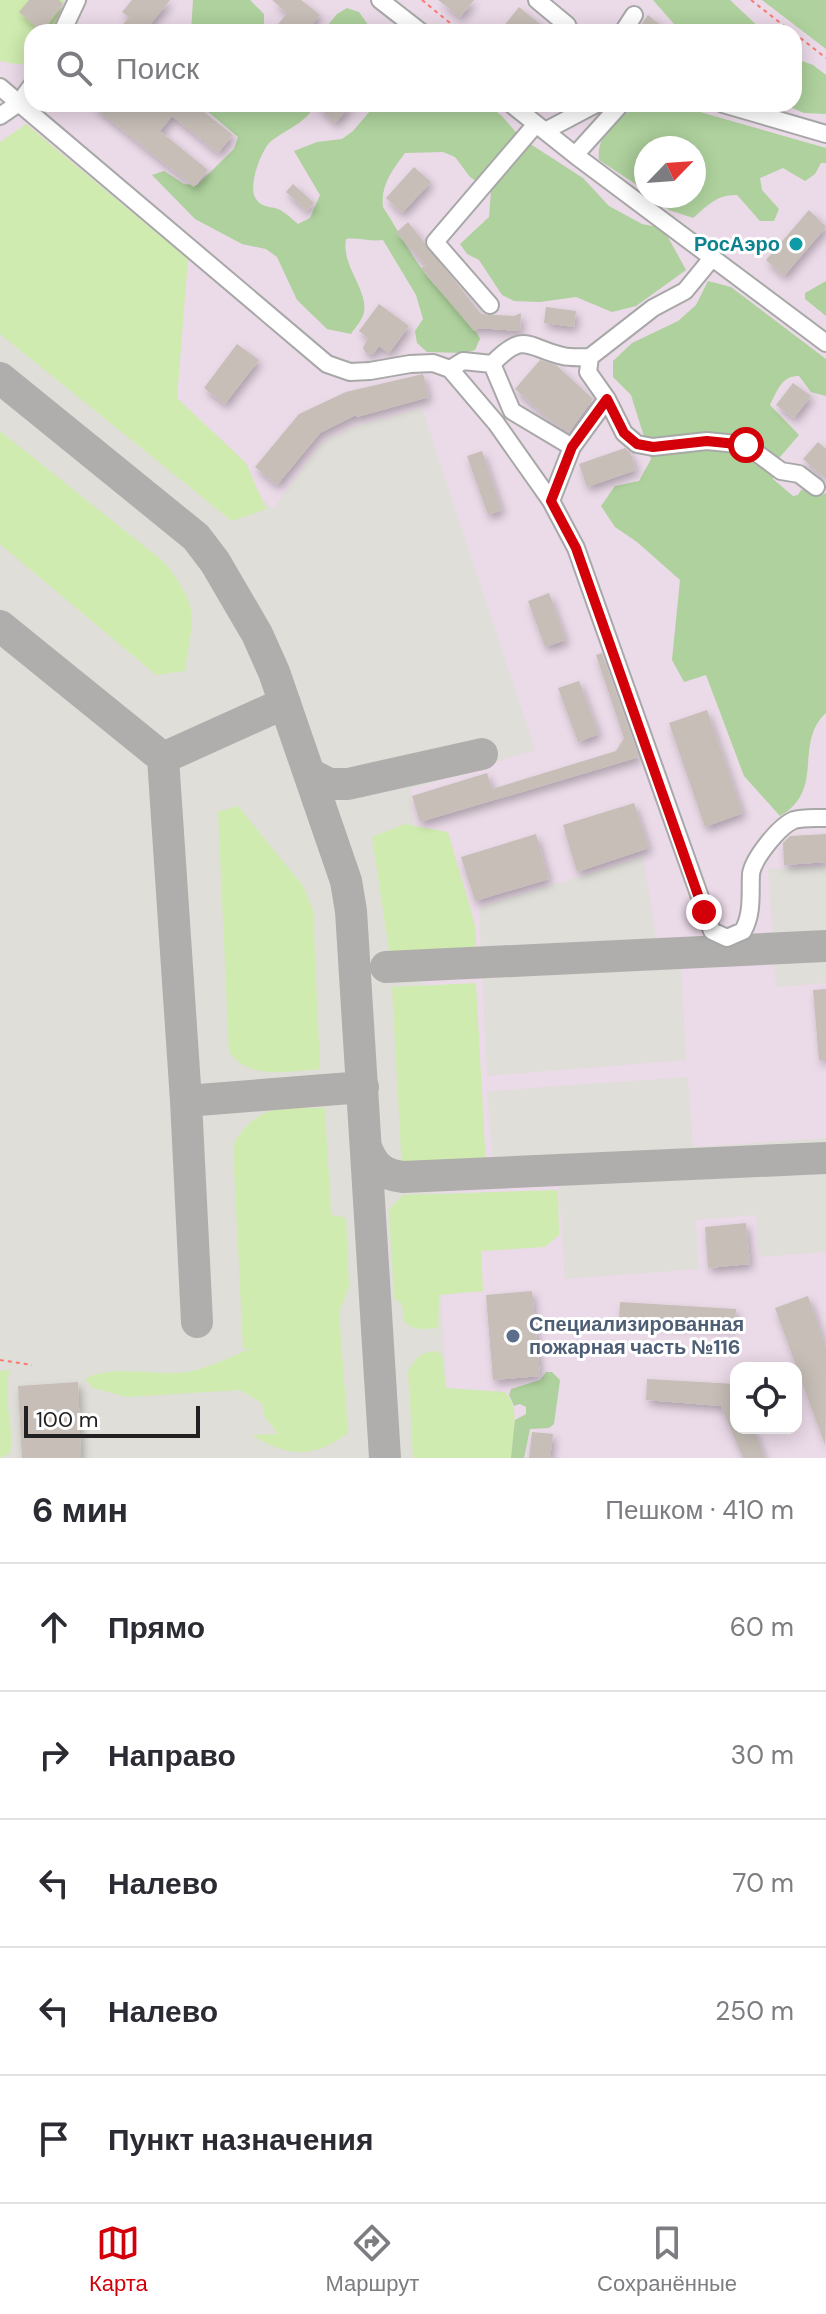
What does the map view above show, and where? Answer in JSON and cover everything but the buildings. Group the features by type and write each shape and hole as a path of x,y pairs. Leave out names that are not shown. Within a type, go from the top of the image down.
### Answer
{"lane":[{"path":"66,24 77,0"},
{"path":"380,0 411,24"},
{"path":"537,0 566,24"},
{"path":"628,24 634,15"},
{"path":"0,87 24,107"},
{"path":"0,116 24,96"},
{"path":"30,112 327,364 350,372 433,363 450,369 496,423 551,501 576,548 712,931 727,938 743,931 750,909 752,870 759,854 783,828 796,820 826,818"},
{"path":"521,112 826,343"},
{"path":"490,305 435,242 540,127 577,112"},
{"path":"575,155 614,112"},
{"path":"750,112 826,134"},
{"path":"492,364 508,347 532,344 563,356 590,357 653,308 685,291 713,257"},
{"path":"590,357 588,372 607,399 624,433 637,444 653,447 707,441 746,445 781,471 799,474 816,487"},
{"path":"450,369 463,361 492,364"},
{"path":"492,364 512,411 572,447"},
{"path":"551,501 572,447 607,399"},
{"path":"496,423 512,411"}],"path":[{"path":"422,0 451,24"},
{"path":"751,0 782,24"},
{"path":"802,40 826,58"},
{"path":"0,1360 32,1365"}],"shaded area":[{"path":"0,0 826,0 826,1458 451,1458 0,291"},
{"path":"0,291 273,508 323,441 356,426 422,408 535,750 411,789 451,1458 0,1458"},
{"path":"643,857 657,943 680,942 686,1060 487,1076 479,907"},
{"path":"826,866 826,983 776,987 768,869"},
{"path":"688,1077 693,1147 826,1138 826,1252 759,1257 756,1215 696,1220 699,1269 565,1279 557,1162 493,1166 487,1091"}],"green space":[{"path":"0,0 64,0 55,24 24,24 24,64 0,61"},
{"path":"193,0 250,0 264,14 264,24 192,24"},
{"path":"653,0 730,0 756,24 674,24"},
{"path":"762,0 826,0 826,49 802,31 802,24 793,24"},
{"path":"347,8 359,12 367,24 329,24"},
{"path":"802,61 826,75 826,114 804,113"},
{"path":"208,112 310,112 266,147 256,170 253,187 258,202 281,210 298,224 310,218 320,195 294,151 317,142 342,139 369,112 497,112 521,138 583,178 609,206 642,224 663,228 686,270 636,306 612,312 576,297 540,302 514,301 502,295 479,260 467,254 460,244 489,217 491,191 470,177 455,157 443,152 405,153 385,185 383,207 422,269 480,339 475,350 464,353 427,352 417,343 415,331 423,319 416,295 383,240 346,239 347,259 362,295 364,312 351,334 327,329 297,300 277,257 266,249 242,244 195,219 152,175 164,171 184,184 197,185 234,149 238,137"},
{"path":"629,112 700,112 826,148 826,163 821,163 815,174 805,181 783,168 760,178 762,190 779,209 774,221 760,221 737,195 718,199 706,207 706,136 634,136 634,183 599,160 605,134"},
{"path":"26,124 188,259 177,398 246,463 266,509 232,521 0,334 0,142"},
{"path":"667,208 705,208 693,218"},
{"path":"708,281 731,287 826,359 826,396 811,392 799,376 793,376 781,385 770,405 799,435 773,465 773,479 793,496 807,489 817,497 826,493 826,713 816,725 811,738 802,793 794,805 780,816 744,776 706,675 684,682 672,660 680,580 615,527 601,506 615,486 639,481 651,459 631,395 613,377 613,361 632,343 678,321 696,305"},
{"path":"826,281 826,316 805,299 805,293"},
{"path":"0,431 164,562 189,602 192,624 185,671 156,675 0,544"},
{"path":"238,806 303,886 313,910 320,1069 259,1071 238,1061 229,1052 218,812"},
{"path":"405,824 448,832 475,925 477,959 391,963 372,837"},
{"path":"476,983 486,1166 402,1171 392,987"},
{"path":"279,1108 325,1108 331,1215 346,1218 349,1287 339,1312 348,1433 324,1447 301,1452 277,1448 252,1435 278,1434 264,1416 262,1403 240,1390 127,1397 93,1388 85,1379 96,1374 122,1371 192,1371 252,1348 243,1349 233,1146 252,1121"},
{"path":"558,1190 559,1235 545,1247 481,1251 483,1291 439,1295 438,1328 416,1328 404,1321 402,1304 394,1298 389,1209 403,1195"},
{"path":"437,1351 442,1356 446,1388 505,1392 510,1399 515,1424 511,1458 413,1458 408,1371 417,1358"},
{"path":"10,1370 7,1391 10,1453 0,1458 0,1371"},
{"path":"546,1372 552,1372 560,1380 554,1424 549,1428 530,1429 524,1458 511,1458 515,1420 526,1414 526,1407 520,1404 514,1406 509,1395 511,1389 540,1380"}],"taxiway":[{"path":"0,378 196,537 215,562 257,634 274,672 346,881 351,911 385,1458"},
{"path":"0,626 163,758 186,1101 363,1087"},
{"path":"163,758 285,703"},
{"path":"310,774 329,784 348,784 482,754"},
{"path":"386,967 826,946"},
{"path":"186,1101 197,1322"},
{"path":"366,1147 380,1168 403,1177 826,1158"}],"place":[{"name":"РосАэро","path":"796,244"},
{"name":"Специализированная пожарная часть №116","path":"513,1336"}],"route":[{"path":"704,912 576,548 551,501 572,447 607,399 624,433 637,444 653,447 707,441 746,445"}]}
